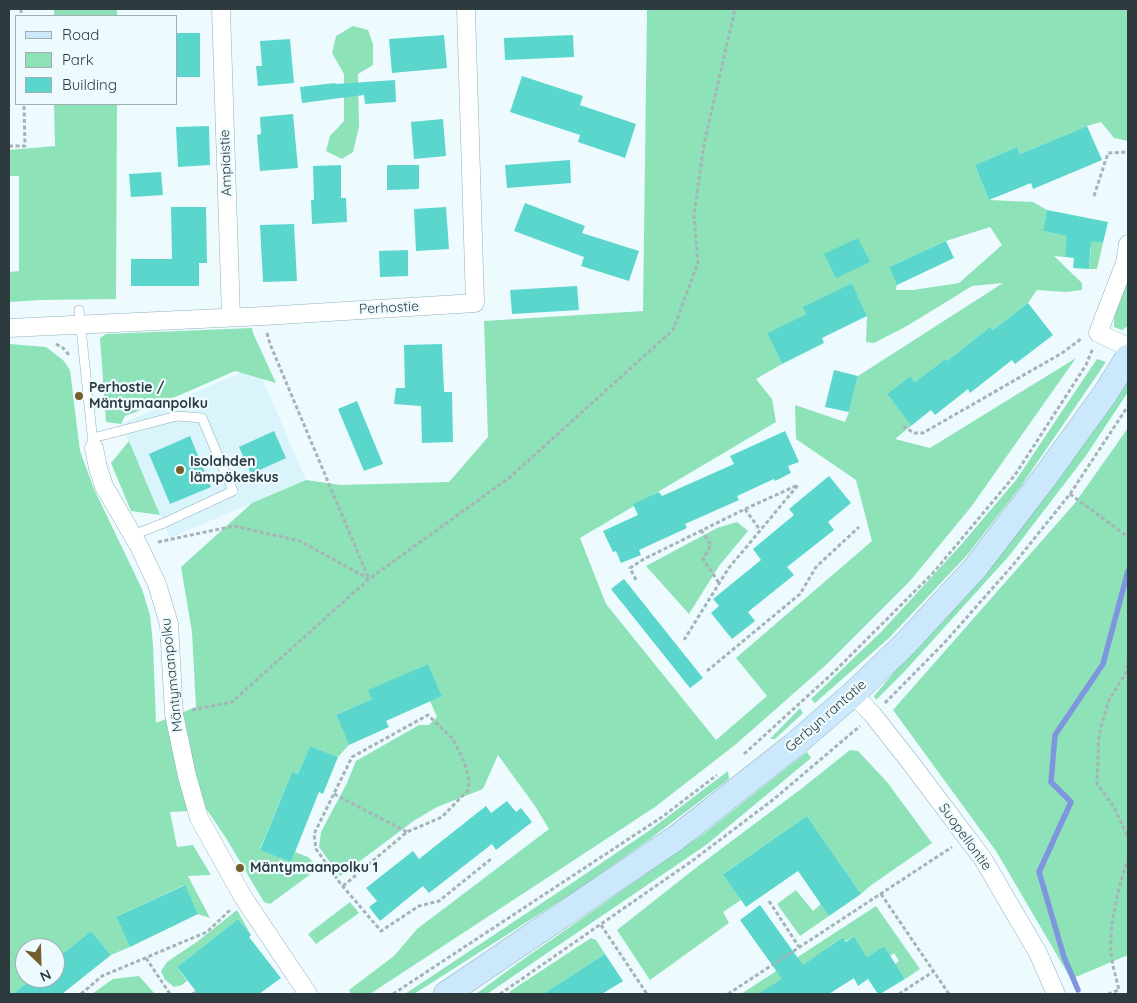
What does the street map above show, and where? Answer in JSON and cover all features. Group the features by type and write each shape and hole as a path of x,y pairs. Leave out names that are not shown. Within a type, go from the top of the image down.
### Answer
{"main road":[{"name":"Gerbyn rantatie","path":"446,994 676,838 793,746 853,694 905,644 976,567 1048,473 1105,394 1128,357"}],"street":[{"name":"Ampiaistie","path":"221,9 231,316"},
{"name":"Perhostie","path":"9,328 80,317 264,316 475,302 466,9"},
{"path":"1128,244 1125,263 1092,335 1128,347"},
{"name":"Mäntymaanpolku","path":"94,443 98,468 104,486 136,541 157,584 169,624 174,714 187,776 200,818 243,897 308,994"},
{"name":"Suopellontie","path":"853,694 873,715 984,859 1038,953 1056,994"}],"lane":[{"name":"Mäntymaanpolku","path":"80,317 94,443"},
{"path":"94,443 176,416 202,418 233,491 164,523 136,541"}],"path":[{"path":"174,714 232,702 369,579 509,478 673,330 698,263 694,215 704,144 735,9"},
{"path":"9,146 25,146 24,105"},
{"path":"1094,196 1108,153 1128,152"},
{"path":"264,316 270,344 369,579"},
{"path":"30,326 31,339 49,339 64,348 76,364"},
{"path":"903,426 914,433 923,433 1092,335"},
{"path":"743,755 834,672 952,551 1015,475 1086,364 1092,335"},
{"path":"636,580 630,568 644,559 744,509 798,485 728,569 684,640"},
{"path":"1070,494 1128,537"},
{"path":"744,509 760,530"},
{"path":"136,541 234,526 300,541 369,579"},
{"path":"707,671 800,594 816,567 859,527"},
{"path":"701,530 711,546 703,558 719,584"},
{"path":"1128,658 1127,671 1109,700 1099,734 1097,784 1114,807 1128,837"},
{"path":"343,886 407,832 442,817 468,790 469,780 464,761 453,739 428,715 352,757 314,834 316,849 343,886 381,931 419,906 439,901 491,859"},
{"path":"393,994 662,818 721,772"},
{"path":"334,794 407,832"},
{"path":"728,994 967,837"},
{"path":"1108,994 1119,990 1111,952 1113,920 1122,876 1128,859"},
{"path":"881,894 949,994"},
{"path":"81,994 102,976 207,932 243,897"},
{"path":"769,901 800,947"},
{"path":"601,925 647,994"},
{"path":"146,958 170,994"},
{"path":"898,994 934,972"},
{"path":"193,994 197,991"}],"shaded area":[{"path":"257,366 306,480 170,538 121,424"}],"green space":[{"path":"54,9 117,9 117,15 54,15"},
{"path":"647,9 1128,9 1128,141 1114,138 1101,122 1020,154 1017,147 975,165 989,200 1033,202 1047,210 1043,231 1103,243 1097,269 1089,269 1091,247 1067,245 1065,257 1054,256 1082,283 1082,290 1066,292 1037,290 1028,303 993,330 990,327 947,361 945,359 915,382 910,376 887,394 911,426 895,439 930,448 1076,358 971,507 910,581 827,664 735,745 655,807 370,994 351,994 349,990 394,956 417,929 549,829 535,806 498,755 483,789 437,807 415,820 340,876 319,847 321,832 347,783 356,761 419,725 429,725 437,717 430,701 442,696 428,664 369,690 372,699 336,715 349,745 338,757 310,746 298,774 292,772 260,849 291,862 295,852 308,857 319,868 270,904 264,902 207,810 170,812 177,847 193,845 211,875 188,876 210,918 198,914 184,885 116,917 130,947 111,955 91,931 65,952 65,938 15,938 15,988 20,988 13,994 9,994 9,339 10,344 46,347 63,360 70,370 80,451 94,489 142,589 150,615 156,723 196,707 192,632 181,567 252,503 306,480 341,485 449,482 488,437 484,321 643,311","holes":["990,227 1002,245 959,283 913,290 896,290 897,284 889,267 946,241","852,283 867,316 866,342 874,343 907,326 972,286 1003,283 858,376 845,422 795,405 796,439 856,480 872,541 736,658 767,696 716,740 606,604 580,538 776,422 772,399 756,379 782,364 767,333 806,314 802,307"]},
{"path":"353,26 368,30 373,44 373,65 358,74 359,127 353,152 342,159 326,151 330,136 344,121 344,74 332,53 336,36"},
{"path":"54,105 117,105 116,299 9,302 9,272 19,271 19,176 9,176 9,150 55,146"},
{"path":"1128,269 1128,326 1122,330 1114,327 1114,319"},
{"path":"252,328 276,383 235,371 125,416 121,424 106,422 100,338 106,334"},
{"path":"1097,359 1106,362 1021,486 968,554 889,638 815,703 811,699 882,631 960,546 1016,480"},
{"path":"1128,376 1128,392 1085,457 1009,556 904,672 876,700 874,696 903,662"},
{"path":"1128,428 1128,955 1071,979 996,851 893,710 1075,503"},
{"path":"129,441 160,515 131,511 111,463"},
{"path":"737,522 748,531 719,566 689,614 646,566 717,528"},
{"path":"800,708 803,713 775,739 770,739"},
{"path":"850,750 858,751 887,782 932,843 861,894 807,816 724,873 741,900 723,912 729,923 650,980 617,930"},
{"path":"807,752 811,758 706,845 487,994 476,994 702,835"},
{"path":"728,771 729,779 650,839 577,890 414,994 405,994 650,830"},
{"path":"796,890 813,911 821,904 829,916 800,936 777,904"},
{"path":"350,902 359,913 316,944 308,934"},
{"path":"876,906 920,969 905,979 895,964 899,961 894,953 890,956 884,946 867,957 854,936 846,941 843,937 828,947 830,952 812,959 797,969 799,973 758,994 741,994"},
{"path":"237,910 251,935 238,919 177,967 187,981 182,985 174,987 165,980 161,971 167,962 198,941"},
{"path":"591,938 596,940 605,954 543,994 511,994 509,992"},
{"path":"139,976 155,994 92,994 113,979"}],"building":[{"path":"178,33 200,33 200,77 178,77"},
{"path":"444,35 447,68 392,73 389,39"},
{"path":"573,35 574,57 505,60 504,38"},
{"path":"290,39 294,83 258,86 256,66 262,66 260,41"},
{"path":"522,76 583,96 580,105 636,124 625,158 578,142 580,135 510,112"},
{"path":"395,80 396,102 365,104 364,95 302,103 300,87"},
{"path":"293,114 298,168 260,171 257,135 261,134 260,117"},
{"path":"443,119 446,156 414,159 411,122"},
{"path":"209,126 210,165 178,167 176,127"},
{"path":"1087,126 1102,160 1033,189 1031,183 989,200 975,165 1017,147 1020,154"},
{"path":"570,160 571,183 507,188 505,165"},
{"path":"341,165 341,198 346,198 347,222 312,224 311,200 314,200 313,166"},
{"path":"387,165 419,165 419,189 387,190"},
{"path":"161,172 163,195 131,197 129,174"},
{"path":"525,203 585,226 582,233 639,251 629,281 581,266 584,257 514,231"},
{"path":"171,207 206,207 207,263 199,263 199,286 131,286 131,259 172,259"},
{"path":"446,207 449,249 416,251 414,209"},
{"path":"1047,210 1108,222 1103,243 1091,241 1089,269 1073,268 1074,258 1065,257 1067,236 1043,231"},
{"path":"294,224 297,281 263,282 260,225"},
{"path":"858,238 870,262 836,278 824,254"},
{"path":"946,241 954,258 897,285 889,267"},
{"path":"408,250 408,276 380,277 379,251"},
{"path":"852,283 867,316 822,338 824,343 782,364 767,333 806,314 802,307"},
{"path":"577,286 579,310 512,314 510,290"},
{"path":"1028,303 1053,335 1015,364 1012,360 970,393 968,389 935,415 931,410 911,426 887,394 910,376 915,382 945,359 947,361 990,327 993,330"},
{"path":"442,344 444,392 452,392 453,442 422,443 421,406 394,404 396,388 405,388 404,345"},
{"path":"834,370 858,376 849,412 825,407"},
{"path":"357,401 383,464 364,471 338,409"},
{"path":"274,431 286,458 251,474 239,447"},
{"path":"785,431 799,462 788,466 791,473 737,496 739,500 685,524 687,528 639,550 641,555 621,563 616,551 613,552 603,531 638,515 633,504 659,492 662,496 734,464 730,456"},
{"name":"Isolahden lämpökeskus","path":"190,436 211,487 170,504 149,454"},
{"path":"829,476 851,503 828,522 834,530 787,567 794,575 748,612 755,621 732,639 711,613 719,606 713,599 761,560 753,549 794,515 789,509"},
{"path":"624,579 703,678 690,688 611,589"},
{"path":"428,664 442,696 386,721 389,727 349,745 336,715 372,699 368,690"},
{"path":"310,746 338,757 323,794 319,792 291,862 260,850 292,772 298,774"},
{"path":"507,801 516,812 521,808 532,822 496,850 492,844 429,893 423,886 380,921 369,907 377,901 366,888 413,851 419,859 486,806 491,813"},
{"path":"807,816 861,894 829,916 798,871 746,907 723,874"},
{"path":"185,885 198,914 130,947 116,917"},
{"path":"760,905 803,965 843,937 846,942 854,936 867,957 884,946 905,979 880,994 878,994 868,979 858,986 854,978 829,994 758,994 782,979 740,920"},
{"path":"238,919 251,935 249,937 281,978 259,994 198,994 177,967"},
{"path":"91,931 111,955 62,994 13,994 20,988 65,988 65,952"},
{"path":"605,954 623,981 602,994 543,994"}],"waterway":[{"path":"1078,990 1064,957 1039,872 1071,802 1051,782 1055,735 1103,664 1128,571"}],"place":[{"name":"Perhostie / Mäntymaanpolku","path":"79,396"},
{"name":"Isolahden lämpökeskus","path":"180,470"},
{"name":"Mäntymaanpolku 1","path":"240,868"}]}
